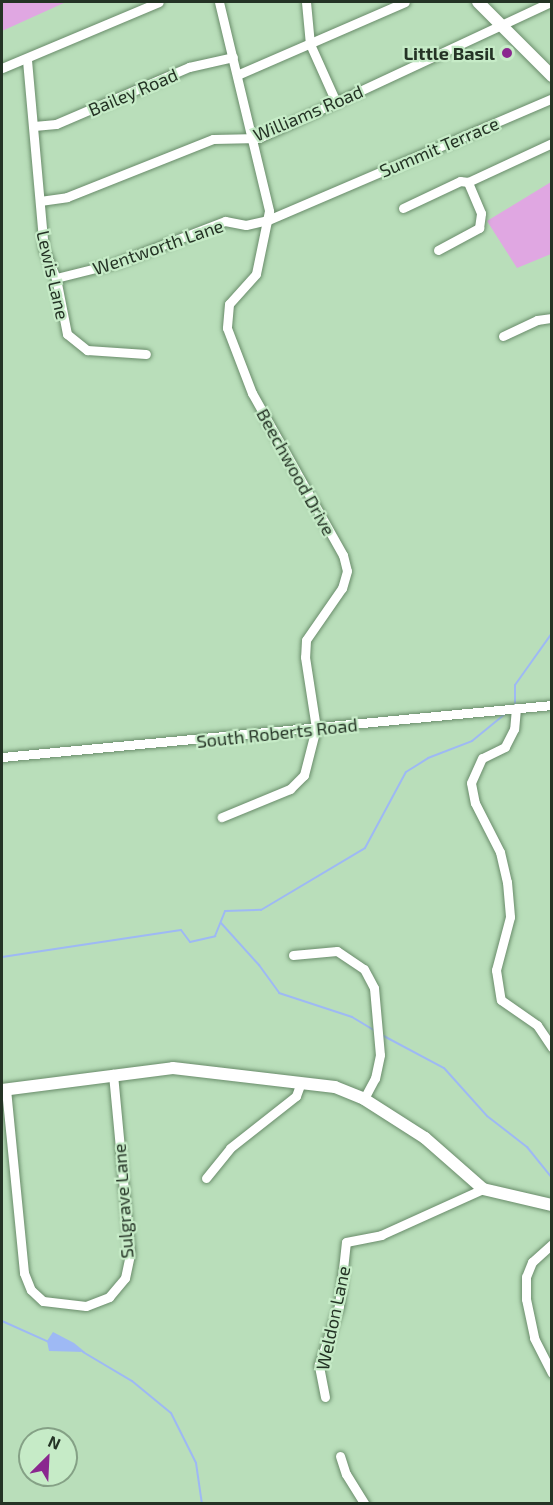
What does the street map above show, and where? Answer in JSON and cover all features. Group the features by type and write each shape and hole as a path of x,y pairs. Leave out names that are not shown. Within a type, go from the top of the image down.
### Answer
{"main road":[{"path":"478,2 552,76"},
{"path":"4,1090 173,1068 335,1087 364,1099 425,1138 483,1189 552,1205"}],"street":[{"path":"2,69 159,2"},
{"path":"219,2 268,220"},
{"path":"306,2 310,44 336,102"},
{"path":"237,75 405,2"},
{"name":"Williams Road","path":"40,201 67,197 213,139 251,139 503,26 551,2"},
{"name":"Bailey Road","path":"34,126 56,124 189,67 233,57"},
{"name":"Lewis Lane","path":"27,60 44,249 56,278 61,315 67,334 79,346 146,354"},
{"name":"Summit Terrace","path":"326,194 416,160 552,98"},
{"path":"403,208 459,181 468,182 552,143"},
{"path":"438,250 479,228 481,213 468,182"},
{"name":"Wentworth Lane","path":"56,278 93,271 225,221 246,225 268,220 326,194"},
{"name":"Beechwood Drive","path":"268,220 256,274 230,304 227,328 252,393 343,555 347,572 342,588 306,640 305,657 316,728"},
{"path":"503,336 552,318"},
{"name":"South Roberts Road","path":"2,758 552,705"},
{"path":"516,708 514,729 505,747 482,758 471,783 475,803 500,852 507,882 510,917 496,970 501,1000 537,1025 552,1047"},
{"path":"222,817 290,789 304,775 316,728"},
{"path":"294,955 337,951 351,957 364,969 374,988 380,1054 375,1078 364,1099"},
{"name":"Sulgrave Lane","path":"4,1090 24,1273 31,1290 43,1301 86,1306 109,1297 125,1278 130,1254 113,1074"},
{"path":"206,1178 230,1149 296,1096 301,1082"},
{"name":"Weldon Lane","path":"324,1396 319,1365 339,1306 346,1242 381,1235 483,1189"},
{"path":"552,1244 532,1262 526,1277 526,1299 534,1338 552,1373"},
{"path":"340,1456 346,1474 365,1503"}],"shaded area":[{"path":"2,2 66,2 2,31"},
{"path":"551,182 551,254 517,268 487,221"}],"water":[{"path":"53,1332 74,1343 85,1352 49,1351 47,1341"}],"waterway":[{"path":"515,703 515,685 552,633"},
{"path":"2,957 181,930 190,942 215,936 225,911 261,910 365,848 406,772 428,758 472,741 505,714"},
{"path":"221,923 259,965 279,993 352,1017 375,1031"},
{"path":"380,1034 444,1068 487,1116 527,1147 552,1178"},
{"path":"2,1321 49,1342"},
{"path":"83,1352 132,1381 171,1413 196,1463 202,1504"}],"place":[{"name":"Little Basil","path":"507,53"}]}
